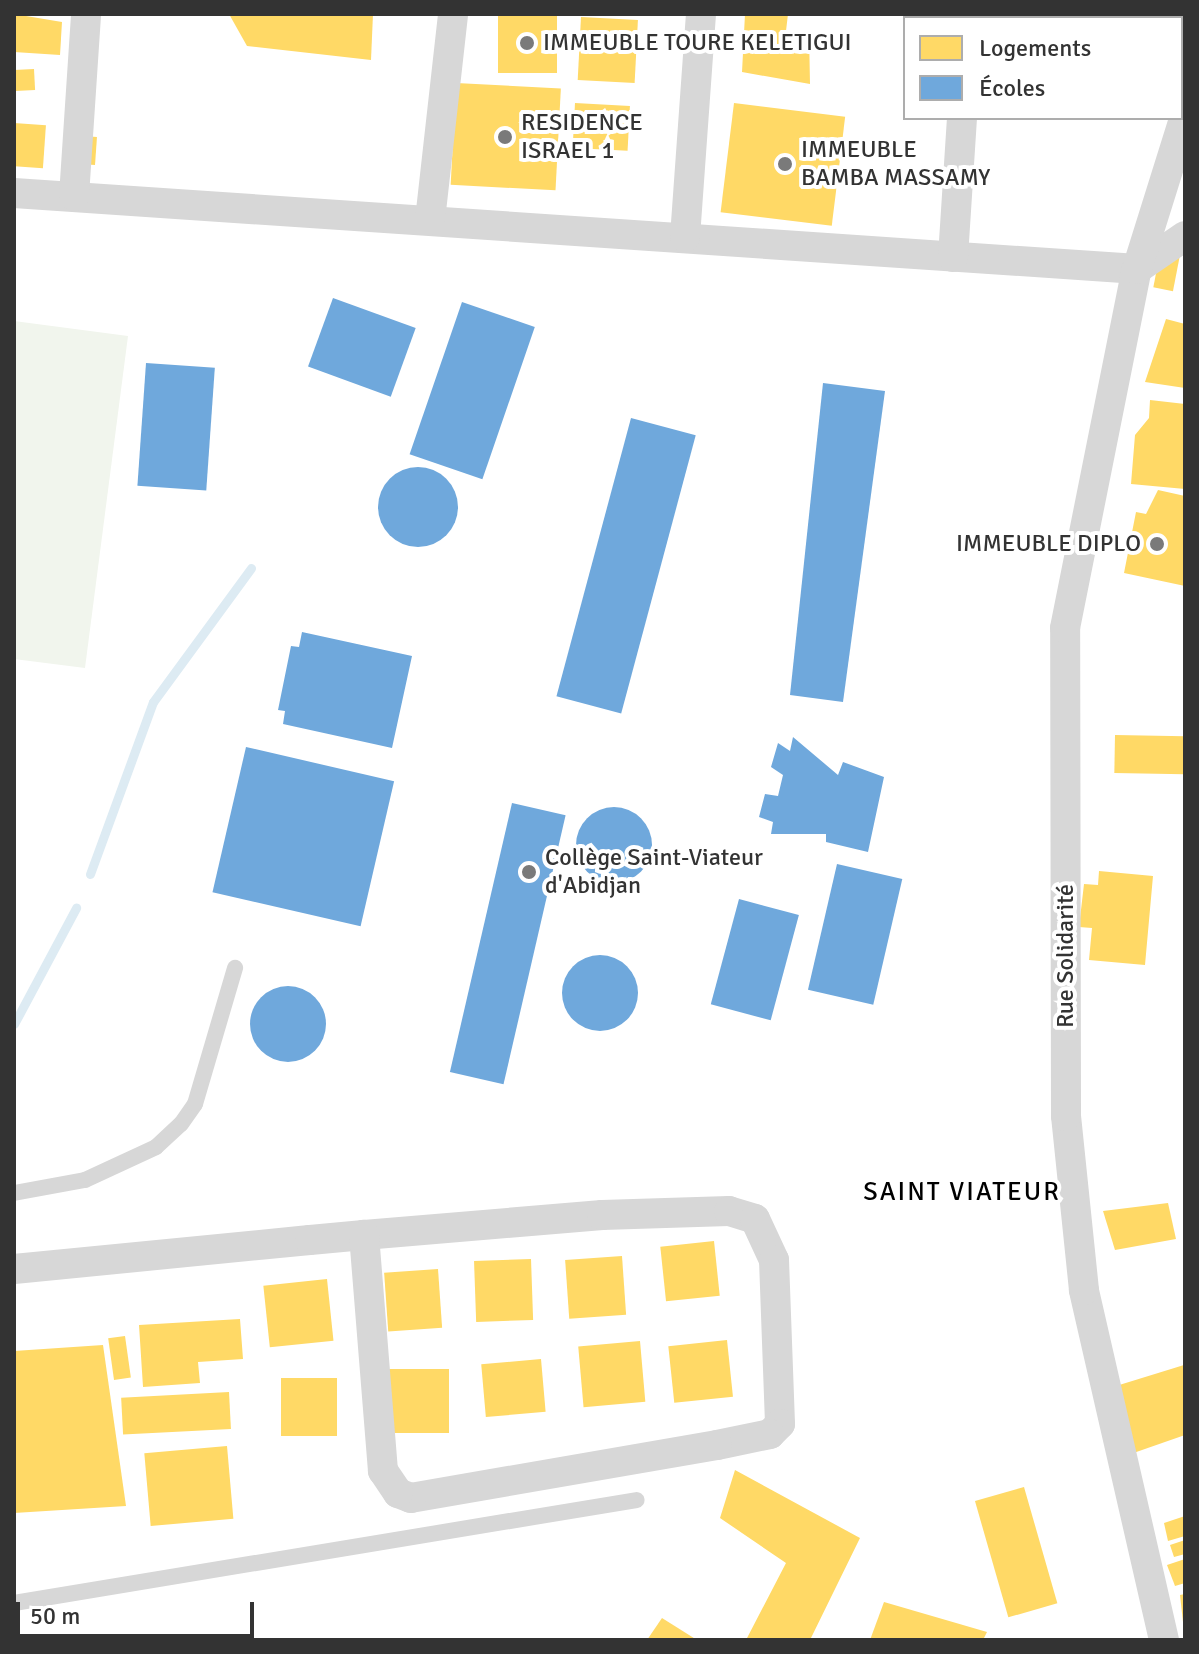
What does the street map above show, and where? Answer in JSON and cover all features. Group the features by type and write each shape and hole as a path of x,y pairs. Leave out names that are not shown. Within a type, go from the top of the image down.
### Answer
{"street":[{"path":"74,196 86,14"},
{"path":"430,220 453,14"},
{"path":"685,237 701,14"},
{"name":"Rue Solidarité","path":"1164,1640 1084,1290 1066,1116 1065,628 1137,269 1185,116"},
{"path":"953,257 962,120"},
{"path":"14,193 1137,269 1185,236"},
{"path":"14,1269 364,1235 697,1208 755,1219 774,1260 780,1424 770,1434 717,1445 411,1498 398,1493 383,1471 364,1235"}],"lane":[{"path":"14,1193 85,1180 156,1147 181,1124 195,1104 235,968"},
{"path":"14,1603 637,1500"}],"shaded area":[{"path":"14,321 128,336 85,668 14,659"}],"building: Logements":[{"path":"14,14 62,22 60,55 14,52"},
{"path":"229,14 373,14 371,60 247,46"},
{"name":"IMMEUBLE TOURE KELETIGUI","path":"498,14 557,14 557,73 498,73"},
{"path":"745,14 788,14 786,31 809,32 810,84 742,72"},
{"path":"910,14 938,14 938,16"},
{"path":"581,17 638,20 635,83 578,80"},
{"path":"34,69 35,90 15,91 14,70"},
{"name":"RESIDENCE ISRAEL 1","path":"456,83 561,88 556,190 451,185"},
{"path":"575,103 630,106 628,151 573,148"},
{"name":"IMMEUBLE BAMBA MASSAMY","path":"734,103 845,117 832,226 721,212"},
{"path":"14,123 46,125 43,168 14,166"},
{"path":"83,136 97,137 95,165 81,164"},
{"path":"1160,253 1180,257 1173,291 1153,287"},
{"path":"1166,319 1185,324 1185,388 1145,382"},
{"path":"1150,400 1185,404 1185,489 1131,484 1135,435 1149,418"},
{"name":"IMMEUBLE DIPLO","path":"1158,490 1185,496 1185,586 1124,573 1136,512 1146,514"},
{"path":"1115,735 1185,736 1184,774 1114,773"},
{"path":"1099,871 1153,876 1145,965 1089,960 1092,928 1079,927 1084,884 1098,885"},
{"path":"1168,1203 1176,1239 1115,1250 1103,1211"},
{"path":"714,1241 720,1296 666,1301 660,1247"},
{"path":"622,1256 626,1315 569,1319 565,1260"},
{"path":"531,1259 533,1320 476,1322 474,1261"},
{"path":"438,1269 442,1328 388,1332 384,1273"},
{"path":"327,1279 333,1341 270,1347 263,1286"},
{"path":"240,1319 243,1359 198,1362 200,1383 143,1387 139,1325"},
{"path":"125,1336 131,1378 114,1380 108,1338"},
{"path":"727,1340 733,1397 674,1403 668,1346"},
{"path":"640,1341 645,1402 584,1407 578,1346"},
{"path":"103,1345 126,1506 14,1513 14,1351"},
{"path":"541,1359 546,1412 486,1417 481,1364"},
{"path":"1184,1365 1185,1435 1122,1457 1116,1386"},
{"path":"389,1369 449,1369 449,1433 389,1433"},
{"path":"281,1378 337,1378 337,1436 281,1436"},
{"path":"229,1392 231,1429 123,1435 121,1398"},
{"path":"227,1446 233,1519 151,1526 144,1453"},
{"path":"735,1470 860,1538 810,1640 746,1640 786,1563 720,1518"},
{"path":"1024,1487 1057,1603 1008,1617 975,1501"},
{"path":"1185,1516 1185,1536 1168,1541 1164,1523"},
{"path":"1185,1540 1185,1554 1174,1557 1170,1545"},
{"path":"1185,1559 1185,1583 1175,1586 1167,1565"},
{"path":"1185,1594 1185,1622 1183,1622 1180,1595"},
{"path":"884,1602 987,1632 983,1640 870,1640"},
{"path":"662,1618 697,1640 647,1640"}],"building: Écoles":[{"path":"333,298 416,328 391,397 308,367"},
{"path":"462,302 535,327 482,479 410,454"},
{"path":"146,363 215,368 206,491 137,486"},
{"path":"823,383 885,391 843,702 790,695"},
{"path":"631,418 696,435 621,714 556,696"},
{"path":"418,467 433,470 446,479 455,492 458,507 455,522 446,535 433,544 418,547 403,544 390,535 381,522 378,507 381,492 390,479 403,470"},
{"path":"302,632 412,656 392,748 283,724 285,711 278,710 291,646 299,647"},
{"path":"793,737 838,775 843,762 884,777 868,852 826,842 826,834 771,834 773,822 759,817 765,794 778,796 783,775 771,767 778,743 790,751"},
{"path":"246,747 394,781 361,926 212,892"},
{"path":"512,803 566,815 504,1084 450,1072"},
{"path":"614,807 628,810 641,818 649,831 652,845 649,859 641,872 628,880 614,883 600,880 587,872 579,859 576,845 579,831 587,818 600,810"},
{"path":"837,864 902,879 873,1005 808,990"},
{"path":"739,899 799,915 771,1020 711,1004"},
{"path":"600,955 614,958 627,966 635,979 638,993 635,1007 627,1020 614,1028 600,1031 586,1028 573,1020 565,1007 562,993 565,979 573,966 586,958"},
{"path":"288,986 302,989 315,997 323,1010 326,1024 323,1038 315,1051 302,1059 288,1062 274,1059 261,1051 253,1038 250,1024 253,1010 261,997 274,989"}],"waterway":[{"path":"90,874 153,702 251,568"},
{"path":"14,1024 76,908"}],"place":[{"name":"IMMEUBLE TOURE KELETIGUI","path":"527,43"},
{"name":"RESIDENCE ISRAEL 1","path":"505,137"},
{"name":"IMMEUBLE BAMBA MASSAMY","path":"785,164"},
{"name":"IMMEUBLE DIPLO","path":"1157,544"},
{"name":"Collège Saint-Viateur d'Abidjan","path":"529,872"}],"district":[{"name":"SAINT VIATEUR","path":"962,1193"}]}
